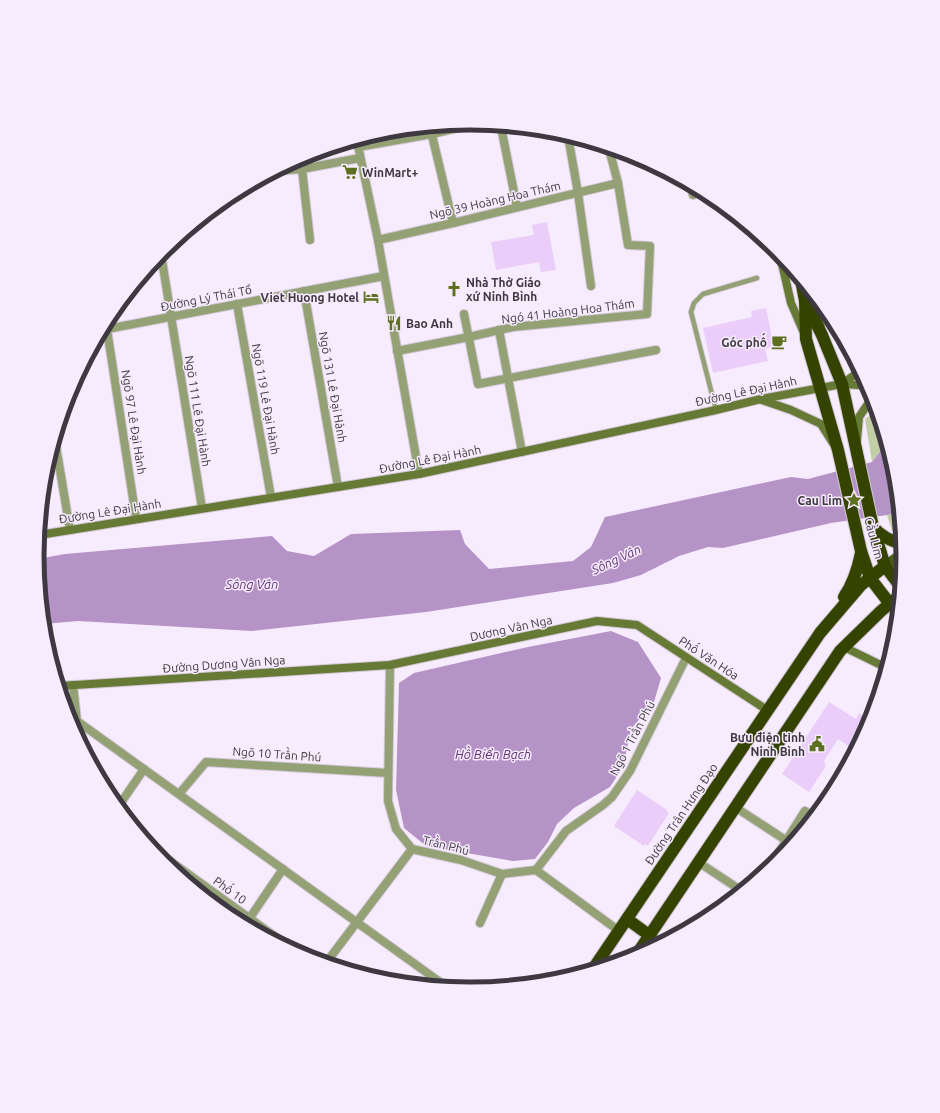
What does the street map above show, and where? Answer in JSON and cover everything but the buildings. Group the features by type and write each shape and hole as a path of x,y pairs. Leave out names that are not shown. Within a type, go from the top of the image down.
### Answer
{"highway":[{"path":"803,291 805,301"},
{"name":"Cầu Lim","path":"805,301 806,339 838,450 861,551 870,578 893,599"},
{"name":"Cầu Lim","path":"805,301 822,335 842,384 872,527 885,566 895,580"},
{"path":"872,527 886,538 895,541"},
{"path":"820,632 848,591 858,567 861,551"},
{"name":"Đường Trân Hưng Đạo","path":"597,963 820,632 861,585 885,566"},
{"path":"642,946 840,651 893,601"},
{"path":"627,919 649,935"}],"main road":[{"path":"783,268 791,303 806,339"},
{"path":"819,313 822,335"},
{"path":"842,384 855,375"},
{"path":"842,384 860,385"},
{"name":"Đường Lê Đại Hành","path":"45,534 136,518 419,474 761,399 842,384"},
{"path":"761,399 791,410 821,424 838,450"},
{"path":"856,446 859,417 868,404"},
{"path":"885,566 896,558"},
{"name":"Dương Vân Nga","path":"390,665 597,622 637,625"},
{"name":"Phố Văn Hóa","path":"637,625 768,710"},
{"path":"844,647 881,665"},
{"name":"Đường Dương Vân Nga","path":"65,686 390,665"},
{"path":"649,935 656,940"}],"street":[{"path":"502,131 517,206"},
{"path":"432,132 453,223"},
{"path":"569,143 591,286"},
{"path":"357,146 378,240 419,474"},
{"path":"611,154 618,183"},
{"path":"294,169 302,169 360,158"},
{"path":"302,169 310,240"},
{"name":"Ngõ 39 Hoàng Hoa Thám","path":"378,240 618,183"},
{"name":"Ngó 41 Hoàng Hoa Thám","path":"397,351 514,327 647,314 650,246 628,245 618,183"},
{"name":"Ngõ 111 Lê Đại Hành","path":"162,262 202,508"},
{"name":"Đường Lý Thái Tổ","path":"112,326 171,317 384,276"},
{"name":"Ngõ 131 Lê Đại Hành","path":"304,291 338,487"},
{"name":"Ngõ 119 Lê Đại Hành","path":"237,304 271,497"},
{"path":"464,314 478,384 656,350"},
{"path":"498,330 522,452"},
{"name":"Ngõ 97 Lê Đại Hành","path":"106,335 136,518"},
{"path":"57,453 70,530"},
{"name":"Ngõ 1 Trần Phú","path":"536,870 566,831 603,805 612,796 630,771 686,658"},
{"name":"Trần Phú","path":"390,665 388,801 396,829 412,848 461,860 502,874 536,870"},
{"path":"73,685 77,721 439,982"},
{"name":"Ngõ 10 Trần Phú","path":"179,794 206,762 388,773"},
{"path":"122,801 144,769"},
{"path":"735,807 787,841"},
{"path":"788,839 805,811 809,814"},
{"path":"329,959 412,848"},
{"path":"698,862 738,887"},
{"path":"248,920 283,869"},
{"path":"536,870 619,931"},
{"path":"480,924 502,874"},
{"name":"Phố 10","path":"188,876 218,899"}],"lane":[{"path":"716,410 691,312 694,303 704,294 757,278"}],"green space":[{"path":"871,415 882,449 872,462 865,419"},
{"path":"893,514 895,531 892,531 887,515"}],"water":[{"name":"Sông Vân","path":"882,449 888,473 893,514 831,523 723,548 708,547 679,556 641,575 613,583 426,612 252,631 78,621 50,624 45,584 44,558 65,554 272,536 287,551 314,556 351,534 460,530 465,544 489,569 573,561 591,547 605,517 791,477 808,479 872,462"},
{"name":"Hồ Biển Bạch","path":"611,631 638,642 661,678 654,702 631,729 623,767 610,787 574,808 557,824 548,842 535,859 513,861 426,846 404,828 396,790 399,683 414,673 528,647"}],"place":[{"name":"WinMart+","path":"350,172"},
{"name":"Nhà Thờ Giáo xứ Ninh Bình","path":"454,289"},
{"name":"Viet Huong Hotel","path":"371,297"},
{"name":"Bao Anh","path":"394,323"},
{"name":"Góc phố","path":"779,342"},
{"name":"Cau Lim","path":"854,500"},
{"name":"Bưu điện tỉnh Ninh Bình","path":"817,744"}]}
